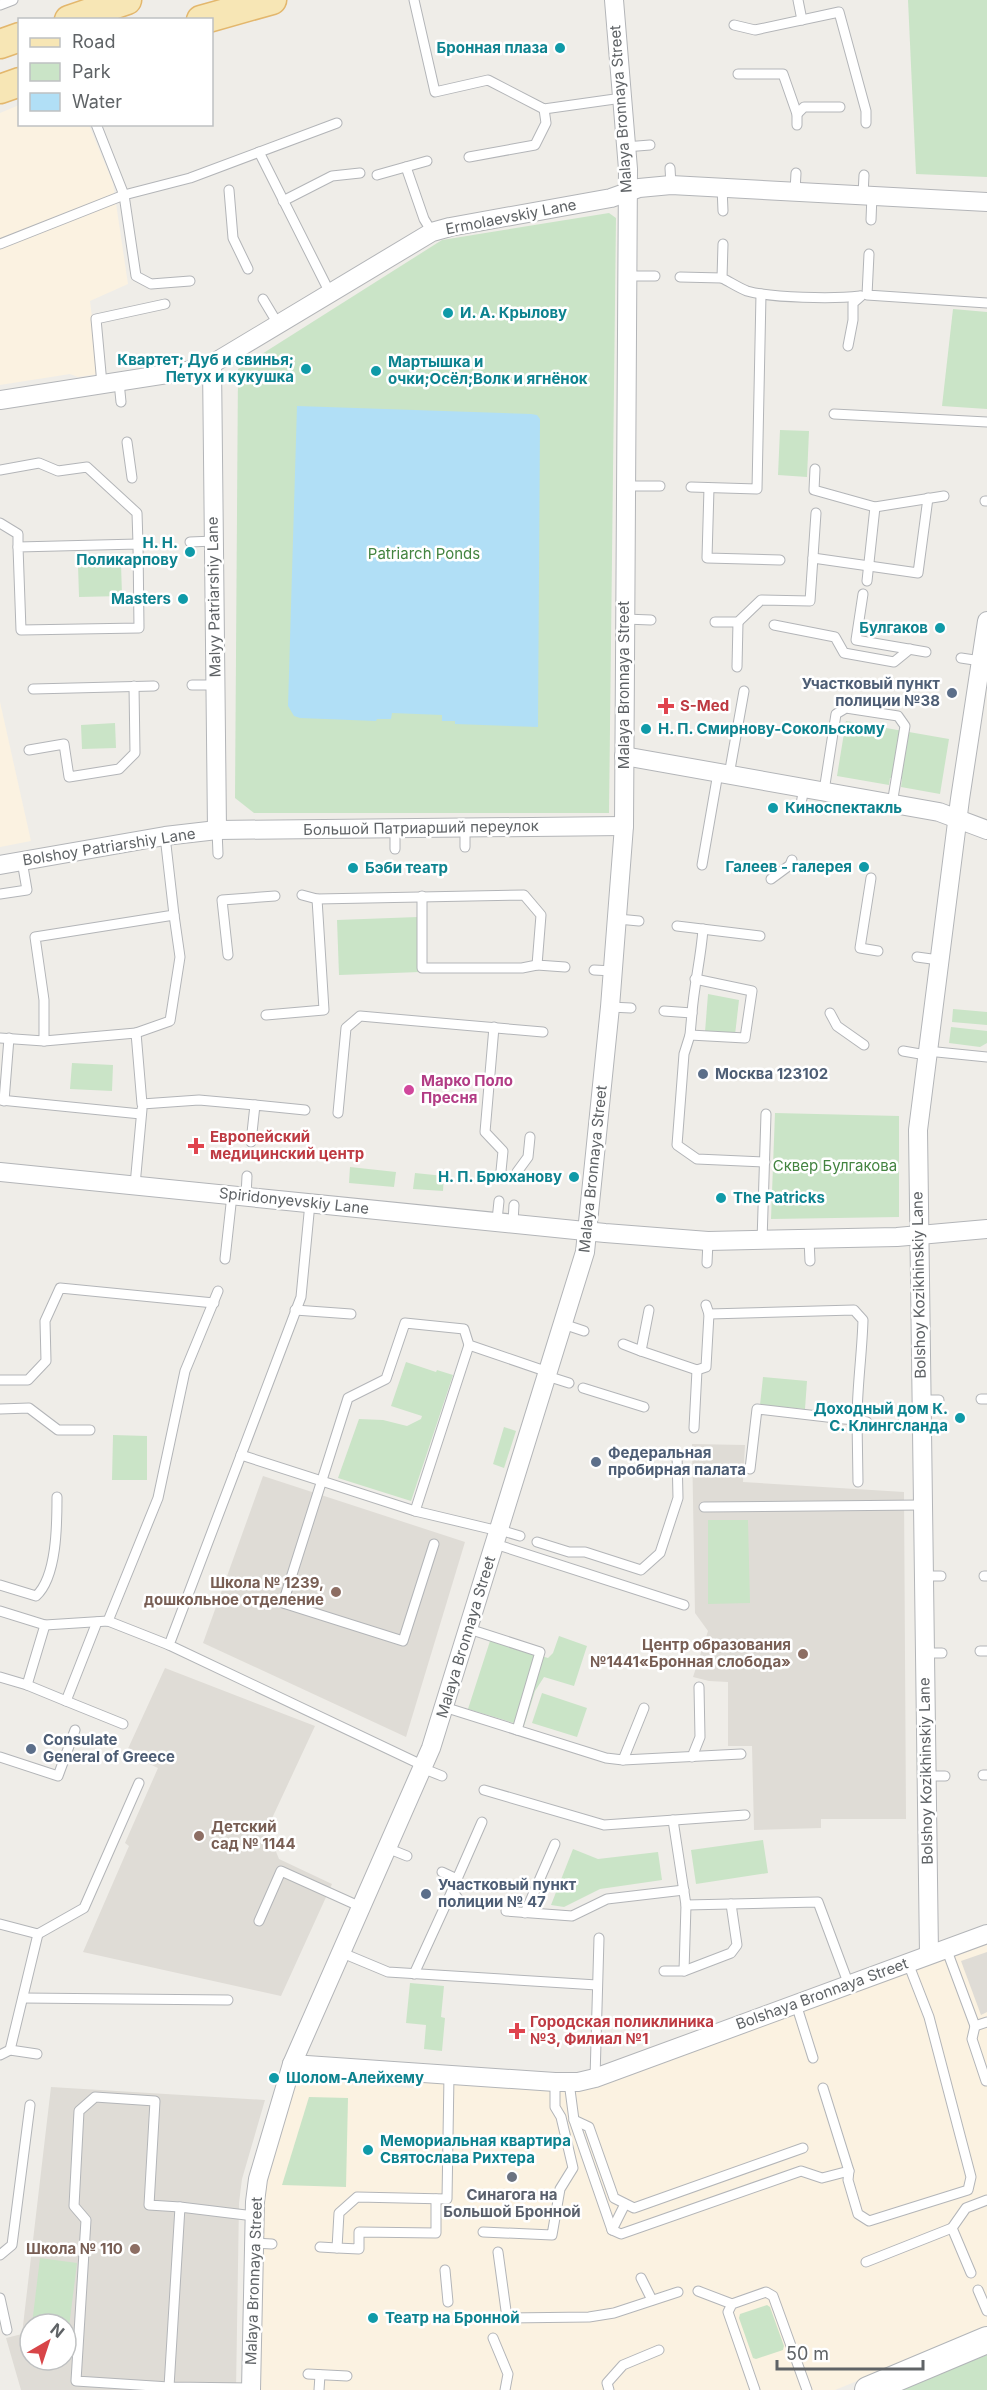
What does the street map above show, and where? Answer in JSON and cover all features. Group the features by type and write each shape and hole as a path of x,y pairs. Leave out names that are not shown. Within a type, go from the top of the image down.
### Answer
{"main road":[{"path":"75,18 127,0"},
{"path":"208,18 272,0"},
{"path":"0,44 18,38"},
{"path":"0,89 18,83"},
{"path":"868,2390 987,2340"}],"street":[{"name":"Malaya Bronnaya Street","path":"254,2380 253,2243 258,2179 292,2064 423,1767 469,1629 585,1252 610,1007 624,826 627,192 626,147 614,0"},
{"name":"Ermolaevskiy Lane","path":"0,400 193,370 212,364 432,232 611,198 671,176 722,187 987,202"},
{"name":"Malyy Patriarshiy Lane","path":"212,364 217,831"},
{"name":"Bolshoy Kozikhinskiy Lane","path":"938,1952 926,1776 933,1653 932,1576 912,1421 921,1400 918,1130 939,960 987,621"},
{"path":"624,756 939,812 987,830"},
{"name":"Большой Патриарший переулок","path":"217,831 624,826"},
{"name":"Bolshoy Patriarshiy Lane","path":"0,865 165,836 217,831"},
{"name":"Spiridonyevskiy Lane","path":"0,1172 310,1203 508,1216 587,1230 708,1241 897,1237 987,1229"},
{"name":"Bolshaya Bronnaya Street","path":"292,2064 562,2082 595,2078 987,1934"}],"lane":[{"path":"0,5 13,0"},
{"path":"414,0 435,92 488,80 544,109 621,98"},
{"path":"798,0 802,20"},
{"path":"734,25 755,30 839,12 866,111 866,123"},
{"path":"738,74 783,74 797,114 797,125"},
{"path":"797,114 804,107 840,107"},
{"path":"469,157 535,145 546,123 544,109"},
{"path":"0,244 124,195 190,178 337,123"},
{"path":"97,126 124,195 136,276 151,284 190,281"},
{"path":"626,147 650,145"},
{"path":"258,152 330,293"},
{"path":"377,175 427,161"},
{"path":"406,167 424,219 432,232"},
{"path":"283,201 332,176 360,172"},
{"path":"795,191 796,172"},
{"path":"864,175 871,220"},
{"path":"722,187 723,211"},
{"path":"229,190 233,238 248,269"},
{"path":"723,244 723,278"},
{"path":"848,346 853,320 853,303 863,295 869,254"},
{"path":"626,276 655,276"},
{"path":"680,277 723,278 746,291 761,294 843,298 863,295 987,303"},
{"path":"691,487 757,489 761,294"},
{"path":"263,299 278,324"},
{"path":"121,402 111,383 96,320 165,304"},
{"path":"834,414 987,422"},
{"path":"127,442 132,478"},
{"path":"0,470 39,463 58,471 87,468 137,513 142,543 138,628 21,630 18,534 0,523"},
{"path":"815,469 814,490 875,507 944,495"},
{"path":"625,486 660,486"},
{"path":"709,488 707,558 780,560"},
{"path":"813,558 918,573 928,498"},
{"path":"867,581 875,507"},
{"path":"715,622 738,622 761,600 810,601 816,513"},
{"path":"190,542 214,542"},
{"path":"18,547 142,543"},
{"path":"863,594 856,640 926,652"},
{"path":"625,619 651,620"},
{"path":"737,668 738,622"},
{"path":"774,625 836,637 844,653 894,662 910,649"},
{"path":"961,657 981,661"},
{"path":"192,685 215,685"},
{"path":"29,750 64,744 69,777 119,769 135,753 134,686"},
{"path":"33,689 154,686"},
{"path":"702,864 744,691"},
{"path":"824,791 836,714 846,708 898,716 905,726 892,804"},
{"path":"800,809 804,788"},
{"path":"465,828 465,847"},
{"path":"394,829 395,849"},
{"path":"217,831 218,854"},
{"path":"141,1114 2,1101 5,1038 44,1041 136,1033 170,1021 180,957 165,836"},
{"path":"771,879 790,865 792,860"},
{"path":"22,861 29,901"},
{"path":"871,878 860,948 878,951"},
{"path":"466,883 466,896"},
{"path":"396,884 396,897"},
{"path":"0,894 27,890"},
{"path":"302,895 317,899 524,895 542,915 537,965"},
{"path":"228,955 221,896 275,896"},
{"path":"422,896 422,968 522,968 537,965 565,967"},
{"path":"266,1015 324,1010 317,899"},
{"path":"44,1041 44,1000 35,937 174,915"},
{"path":"618,919 639,921"},
{"path":"676,926 760,936"},
{"path":"703,929 700,960 694,979 690,1035 684,1054 677,1145 697,1159 765,1162"},
{"path":"917,957 939,960"},
{"path":"594,970 613,972"},
{"path":"690,1035 745,1038 752,991 694,979"},
{"path":"610,1007 631,1008"},
{"path":"664,1011 692,1013"},
{"path":"830,1013 837,1026 864,1045"},
{"path":"338,1113 346,1028 360,1016 543,1032"},
{"path":"494,1028 484,1132 503,1151 501,1170"},
{"path":"135,1185 142,1104 136,1033"},
{"path":"903,1051 987,1057"},
{"path":"142,1104 199,1100 305,1110"},
{"path":"251,1142 255,1105"},
{"path":"762,1241 766,1114"},
{"path":"517,1172 528,1157 530,1137"},
{"path":"225,1258 239,1195 248,1176"},
{"path":"499,1201 508,1216"},
{"path":"169,1646 301,1297 310,1203"},
{"path":"809,1240 810,1261"},
{"path":"707,1263 708,1241"},
{"path":"0,1380 27,1380 46,1361 45,1321 60,1288 214,1303"},
{"path":"108,1621 158,1498 185,1371 218,1291"},
{"path":"623,1344 697,1370 706,1367 708,1309 811,1306 854,1310 863,1320 862,1366 857,1387 862,1421 858,1482"},
{"path":"295,1310 351,1314"},
{"path":"641,1351 649,1310"},
{"path":"415,1511 469,1345 464,1329 405,1323 386,1379 348,1398 283,1603 403,1641 434,1544"},
{"path":"563,1324 584,1331"},
{"path":"469,1345 568,1383"},
{"path":"694,1428 697,1370"},
{"path":"583,1388 644,1407"},
{"path":"921,1400 939,1400"},
{"path":"0,1408 29,1408 58,1430 90,1430"},
{"path":"750,1469 757,1409 862,1421"},
{"path":"537,1542 569,1552 585,1552 641,1570 660,1553 678,1498 677,1454"},
{"path":"241,1455 498,1535 684,1605"},
{"path":"0,1585 36,1596 44,1589 54,1551 57,1497"},
{"path":"704,1507 922,1505"},
{"path":"498,1535 520,1536"},
{"path":"0,1611 45,1625 108,1621 169,1646 442,1776"},
{"path":"66,1701 97,1622"},
{"path":"27,1685 45,1625"},
{"path":"469,1629 540,1652 517,1730"},
{"path":"0,1677 27,1685 123,1724"},
{"path":"692,1757 700,1737 699,1687"},
{"path":"444,1707 606,1758 623,1760 741,1754"},
{"path":"623,1760 644,1708"},
{"path":"0,1757 58,1776 75,1730"},
{"path":"926,1776 945,1776"},
{"path":"0,1924 38,1934 84,1908 139,1783"},
{"path":"484,1790 604,1825 745,1815"},
{"path":"674,1820 686,1905 684,1971"},
{"path":"414,1974 482,1822"},
{"path":"525,1913 555,1844"},
{"path":"387,1848 407,1857"},
{"path":"259,1922 282,1871 361,1907"},
{"path":"442,1872 457,1879"},
{"path":"506,1911 572,1916 606,1899 684,1890"},
{"path":"452,1891 460,1901 466,1903"},
{"path":"686,1905 818,1902 849,1984"},
{"path":"664,1971 684,1971 731,1953 737,1945 731,1904"},
{"path":"10,2050 38,1934"},
{"path":"595,2078 599,1938"},
{"path":"340,1952 388,1972 597,1985"},
{"path":"938,1952 975,2026 972,2039 986,2081"},
{"path":"823,2088 849,2171 848,2180 858,2214 869,2221 968,2190 971,2177 929,2017 908,1963"},
{"path":"23,1998 228,2000"},
{"path":"796,2004 813,2058"},
{"path":"975,2026 987,2022"},
{"path":"0,2055 10,2050 37,2054"},
{"path":"337,2248 339,2213 357,2197 447,2199 449,2075"},
{"path":"562,2082 574,2120 619,2234"},
{"path":"483,2232 552,2235 560,2189 573,2168 561,2117 555,2108 562,2082"},
{"path":"254,2216 149,2205 155,2101 95,2097 79,2111 74,2206 86,2220 76,2381 169,2387 254,2380"},
{"path":"0,2255 12,2246 30,2105"},
{"path":"574,2120 589,2127 614,2198 634,2208 803,2148"},
{"path":"619,2234 801,2171 822,2178 849,2171"},
{"path":"436,2199 436,2233 441,2242"},
{"path":"866,2262 952,2228 966,2208 987,2200"},
{"path":"619,2234 625,2204"},
{"path":"169,2387 180,2207"},
{"path":"952,2228 971,2273"},
{"path":"320,2247 358,2249 359,2232 436,2233"},
{"path":"253,2243 272,2244"},
{"path":"498,2252 507,2318 589,2317 614,2313 678,2292"},
{"path":"445,2270 448,2302"},
{"path":"641,2278 652,2300"},
{"path":"978,2290 987,2311"},
{"path":"698,2291 732,2304 766,2292 773,2296 807,2390"},
{"path":"0,2298 7,2330"},
{"path":"732,2304 728,2312 755,2390"},
{"path":"494,2338 508,2374 505,2390"},
{"path":"609,2390 607,2382 623,2365 659,2350"},
{"path":"308,2374 347,2376"},
{"path":"319,2390 320,2374"}],"shaded area":[{"path":"18,105 18,126 89,126 113,183 128,284 90,301 99,374 78,377 70,374 0,385 0,113"},
{"path":"0,702 31,841 0,847"},
{"name":"Центр образования №1441«Бронная слобода»","path":"692,1444 745,1445 743,1482 904,1492 906,1819 821,1819 821,1828 754,1830 752,1746 728,1746 728,1682 693,1677 708,1631 695,1613"},
{"name":"Школа № 1239, дошкольное отделение","path":"263,1476 465,1542 406,1737 203,1643"},
{"name":"Детский сад № 1144","path":"165,1668 315,1726 267,1829 279,1859 332,1884 281,1996 83,1952 129,1846 125,1843 158,1768 126,1753"},
{"path":"987,1942 987,2328 835,2390 257,2390 264,2179 296,2080 301,2075 335,2077 345,2084 412,2088 423,2082 557,2090"},
{"path":"987,1952 987,2012 981,2015 961,1961"},
{"name":"Школа № 110","path":"51,2087 265,2100 242,2179 239,2203 236,2390 21,2390 6,2338 18,2335 18,2372 78,2372 78,2312 25,2312"}],"green space":[{"path":"908,0 987,0 987,177 916,174"},
{"name":"Patriarch Ponds","path":"609,213 616,218 609,813 254,813 235,798 238,369 442,240"},
{"path":"953,309 987,312 987,409 942,406"},
{"path":"780,430 809,431 807,477 778,475"},
{"path":"121,564 122,596 79,597 78,565"},
{"path":"846,721 949,739 940,794 901,787 902,779 890,778 889,785 837,776"},
{"path":"115,723 116,748 82,749 81,725"},
{"path":"418,917 420,972 339,975 337,920"},
{"path":"708,994 739,1000 735,1035 705,1032"},
{"path":"953,1009 987,1012 987,1025 952,1022"},
{"path":"951,1027 987,1031 987,1043 980,1047 949,1043"},
{"path":"72,1063 113,1065 112,1091 70,1089"},
{"name":"Сквер Булгакова","path":"775,1113 899,1116 899,1217 771,1219"},
{"path":"350,1167 396,1172 394,1187 349,1183"},
{"path":"415,1173 444,1176 443,1191 413,1189"},
{"path":"406,1362 453,1375 411,1501 338,1478 359,1419 383,1420 407,1426 421,1419 422,1416 391,1406"},
{"path":"763,1377 807,1381 805,1409 760,1405"},
{"path":"504,1427 516,1431 504,1468 493,1464"},
{"path":"113,1435 147,1436 147,1480 112,1480"},
{"path":"708,1520 748,1520 750,1603 708,1604"},
{"path":"559,1636 587,1646 574,1686 544,1677 535,1691 524,1726 468,1709 490,1641 548,1658 553,1653"},
{"path":"542,1693 587,1708 577,1737 532,1723"},
{"path":"763,1840 768,1873 696,1884 691,1850"},
{"path":"573,1849 598,1859 658,1852 662,1880 600,1889 564,1907 551,1905"},
{"path":"410,1983 444,1986 441,2017 445,2018 442,2051 424,2049 426,2025 406,2023"},
{"path":"309,2097 348,2098 346,2187 282,2185"},
{"path":"40,2258 77,2263 71,2312 33,2312"},
{"path":"767,2305 770,2307 784,2346 783,2350 756,2359 753,2358 739,2318 740,2314"},
{"path":"987,2355 987,2390 898,2390"}],"water":[{"path":"297,406 537,415 540,419 538,727 455,724 455,721 442,721 442,715 392,713 391,719 377,719 376,721 294,716 288,706"}],"place":[{"name":"Бронная плаза","path":"560,48"},
{"name":"И. А. Крылову","path":"448,313"},
{"name":"Квартет; Дуб и свинья; Петух и кукушка","path":"306,369"},
{"name":"Мартышка и очки;Осёл;Волк и ягнёнок","path":"376,371"},
{"name":"Н. Н. Поликарпову","path":"190,552"},
{"name":"Masters","path":"183,599"},
{"name":"Булгаков","path":"940,628"},
{"name":"Участковый пункт полиции №38","path":"952,693"},
{"name":"S-Med","path":"666,706"},
{"name":"Н. П. Смирнову-Сокольскому","path":"646,729"},
{"name":"Киноспектакль","path":"773,808"},
{"name":"Галеев - галерея","path":"864,867"},
{"name":"Бэби театр","path":"353,868"},
{"name":"Москва 123102","path":"703,1074"},
{"name":"Марко Поло Пресня","path":"409,1090"},
{"name":"Европейский медицинский центр","path":"196,1146"},
{"name":"Н. П. Брюханову","path":"574,1177"},
{"name":"The Patricks","path":"721,1198"},
{"name":"Доходный дом К. С. Клингсланда","path":"960,1418"},
{"name":"Федеральная пробирная палата","path":"596,1462"},
{"name":"Школа № 1239, дошкольное отделение","path":"336,1592"},
{"name":"Центр образования №1441«Бронная слобода»","path":"803,1654"},
{"name":"Consulate General of Greece","path":"31,1749"},
{"name":"Детский сад № 1144","path":"199,1836"},
{"name":"Участковый пункт полиции № 47","path":"426,1894"},
{"name":"Городская поликлиника №3, Филиал №1","path":"517,2031"},
{"name":"Шолом-Алейхему","path":"274,2078"},
{"name":"Мемориальная квартира Святослава Рихтера","path":"368,2150"},
{"name":"Синагога на Большой Бронной","path":"512,2177"},
{"name":"Школа № 110","path":"135,2249"},
{"name":"Театр на Бронной","path":"373,2318"}]}
